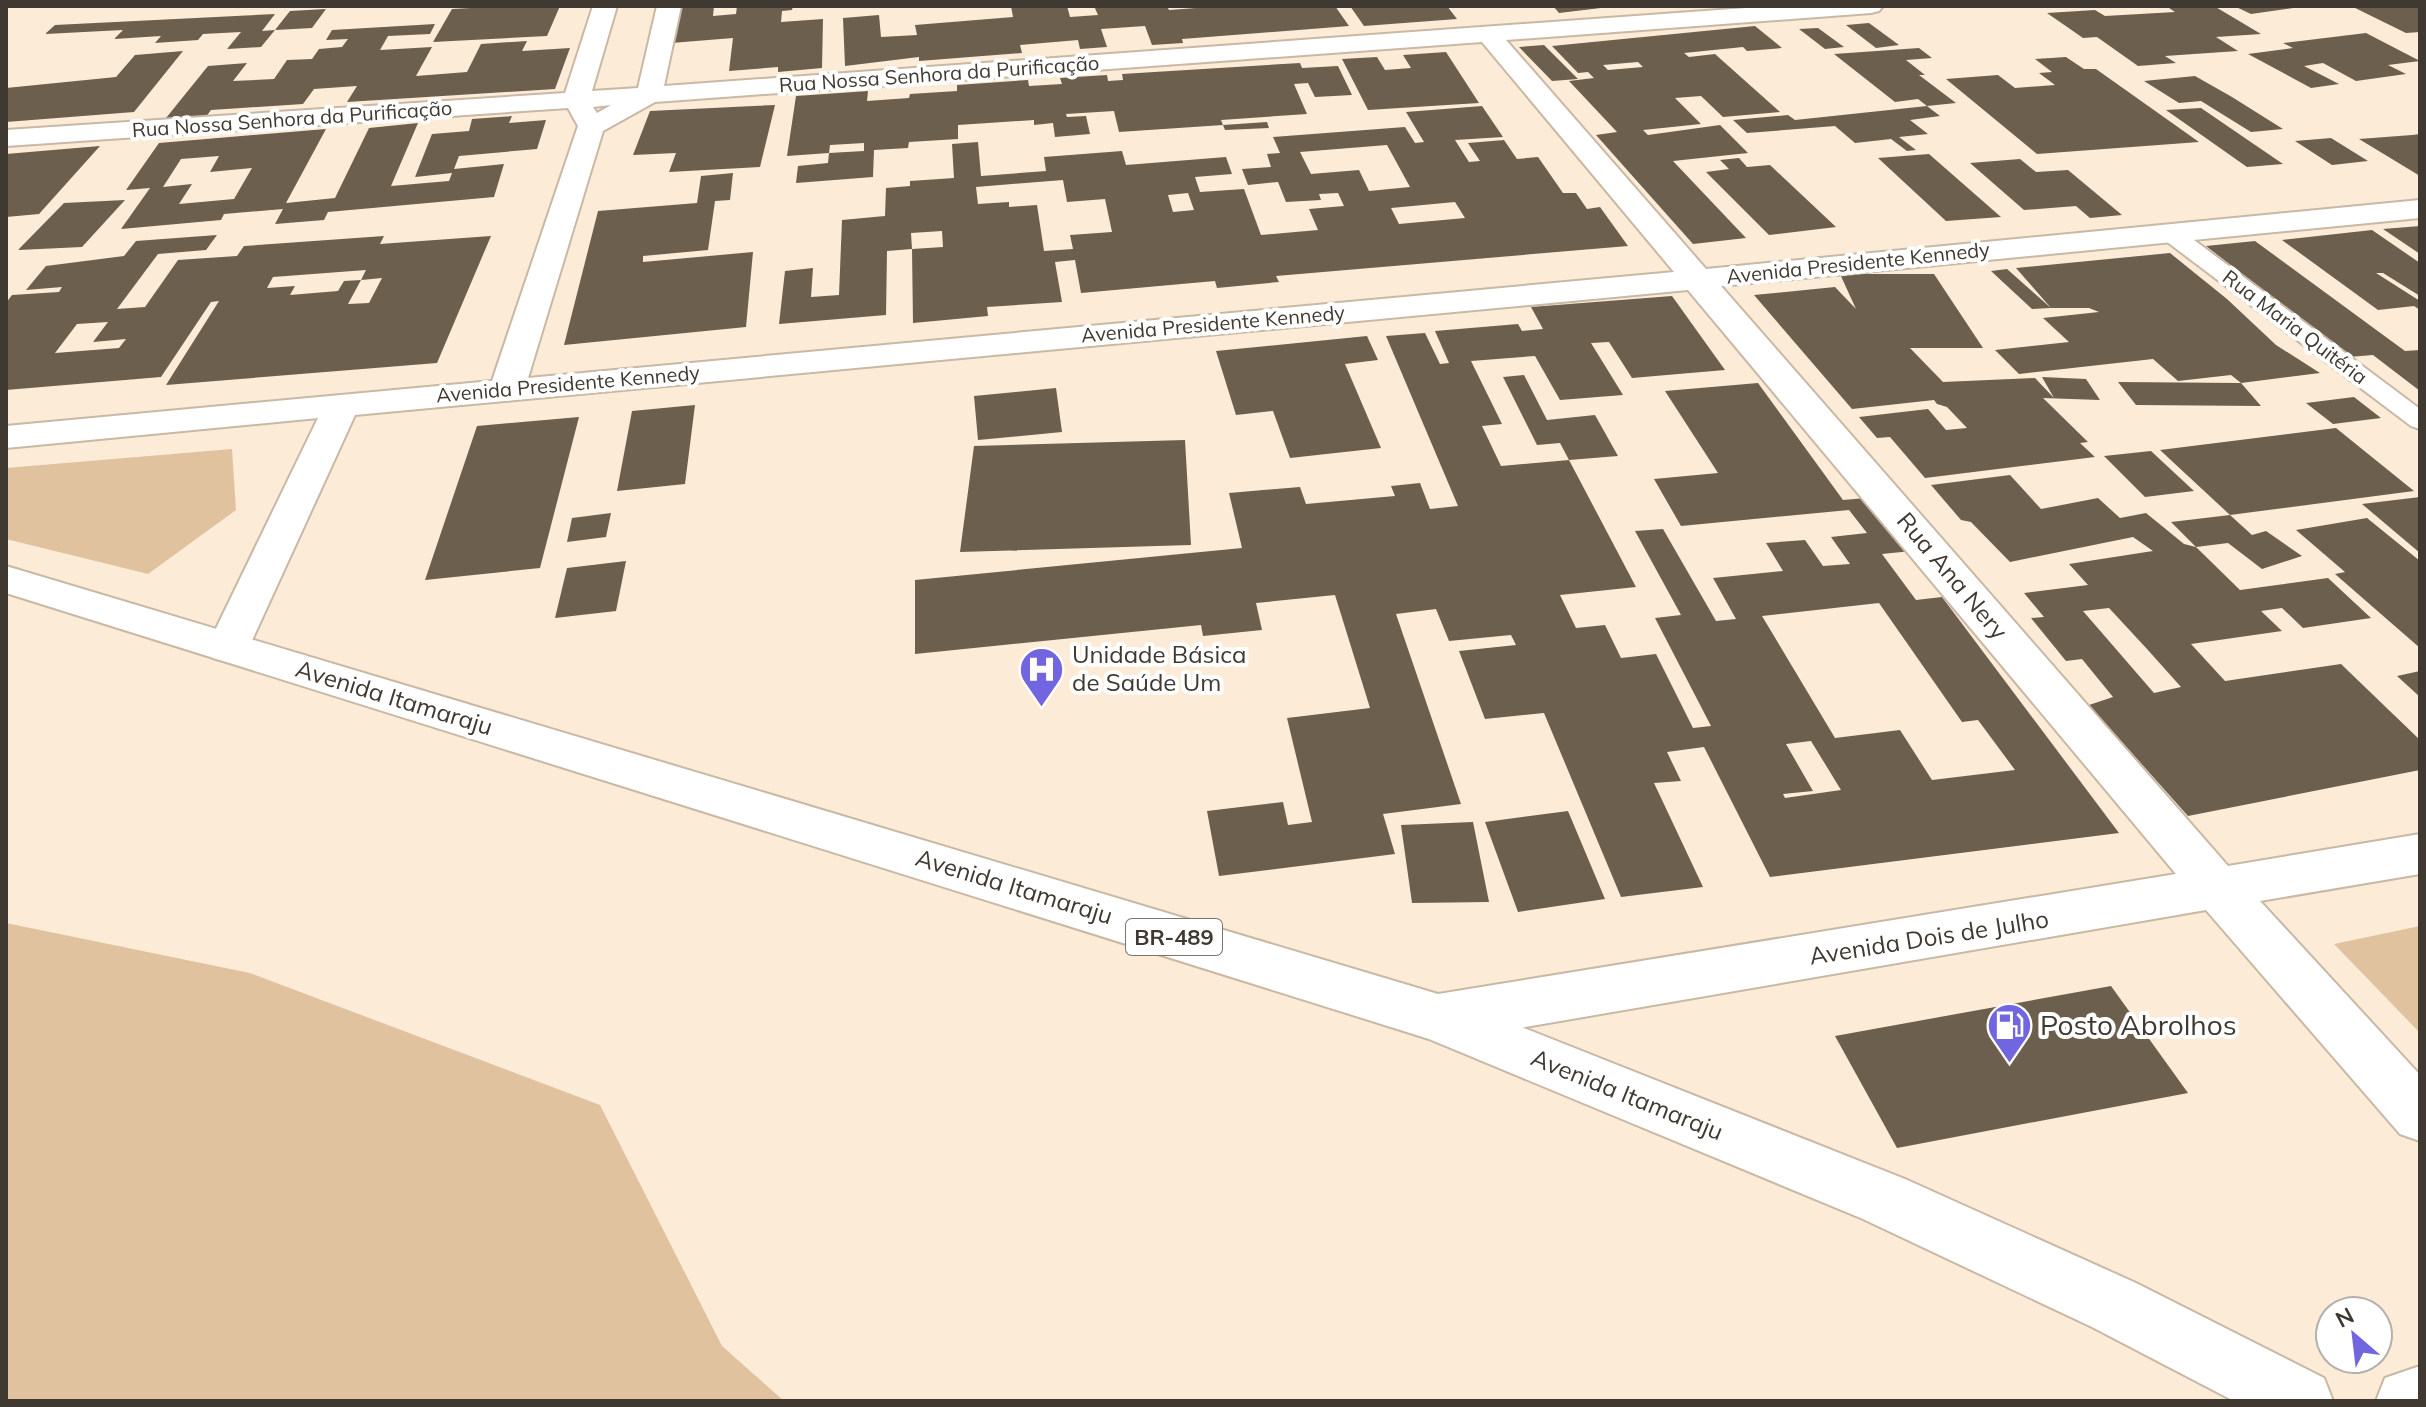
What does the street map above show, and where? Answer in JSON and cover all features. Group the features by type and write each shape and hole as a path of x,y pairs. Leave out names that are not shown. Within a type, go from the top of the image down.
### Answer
{"street":[{"path":"591,127 576,100 605,6"},
{"path":"507,389 591,127 649,95 669,6"},
{"path":"1521,6 1539,29"},
{"name":"Rua Nossa Senhora da Purificação","path":"6,138 649,95 1871,6"},
{"name":"Rua Ana Nery","path":"1488,34 2219,890 2420,1115"},
{"name":"Avenida Presidente Kennedy","path":"6,437 2420,209"},
{"path":"228,647 342,406"},
{"name":"Avenida Itamaraju","path":"6,579 1438,1018 1884,1199 2114,1305 2301,1401"},
{"name":"Avenida Dois de Julho","path":"1438,1018 2420,854"},
{"path":"2408,1401 2420,1398"}],"lane":[{"name":"Rua Maria Quitéria","path":"2170,233 2420,421"}],"shaded area":[{"path":"232,449 236,510 148,574 6,539 6,468"},
{"path":"6,923 250,973 600,1105 722,1346 784,1401 6,1401"},
{"path":"2420,926 2420,1033 2334,944"}],"building":[{"path":"560,6 547,36 433,42 452,9"},
{"path":"667,6 714,6 713,16 736,14 737,6 793,6 792,10 782,11 781,22 823,19 822,68 778,72 778,67 729,71 733,38 659,44"},
{"path":"1011,6 1067,6 1070,17 1098,15 1094,6 1167,6 1169,10 1223,6 1335,6 1349,26 1182,39 1183,43 1152,45 1145,26 1101,29 1107,47 1080,49 1078,40 1020,45 1022,53 919,61 919,57 845,66 843,18 879,15 881,37 917,35 915,25 1013,17"},
{"path":"1350,6 1447,6 1457,19 1364,26"},
{"path":"1553,6 1601,6 1601,8 1559,13"},
{"path":"2166,6 2214,6 2261,34 2216,37 2238,51 2165,56 2176,63 2138,66 2097,37 2083,38 2047,13 2095,10 2105,16 2175,12"},
{"path":"2234,6 2288,6 2293,8 2251,14"},
{"path":"2351,6 2420,6 2420,32 2406,33"},
{"path":"326,9 312,28 275,30 290,11"},
{"path":"275,14 262,31 275,30 261,47 227,49 241,32 203,34 198,40 155,43 161,36 114,39 123,30 45,34 55,25"},
{"path":"1869,23 1899,45 1876,48 1846,25"},
{"path":"435,24 430,34 388,36 380,50 432,47 416,76 467,72 481,44 527,41 522,51 570,48 555,89 347,102 357,86 314,89 303,104 211,110 203,121 162,123 208,66 247,63 233,81 274,79 287,60 312,59 319,49 342,47 348,39 326,40 332,30"},
{"path":"1755,26 1782,48 1747,51 1743,47 1684,53 1689,57 1715,54 1780,112 1723,117 1701,96 1675,98 1701,124 1643,130 1648,135 1720,125 1748,153 1673,161 1746,238 1693,244 1596,135 1617,132 1569,81 1594,78 1588,72 1578,73 1552,46","holes":["1638,62 1643,67 1608,70 1603,65"]},
{"path":"1818,28 1844,47 1825,49 1799,29"},
{"path":"2366,33 2420,61 2388,65 2406,74 2356,81 2323,63 2304,66 2339,84 2311,88 2248,54 2293,48 2283,43"},
{"path":"1544,45 1578,79 1552,81 1519,47"},
{"path":"1919,48 1932,58 1906,60 1925,75 1919,75 1956,103 1927,106 1918,99 1895,102 1834,54"},
{"path":"183,51 134,112 6,122 6,88 116,77 135,55"},
{"path":"1446,52 1479,103 1368,110 1342,59 1377,57 1385,70 1411,68 1403,55"},
{"path":"2066,57 2084,69 2096,69 2199,142 2037,154 1946,79 1998,75 2015,88 2055,85 2039,73 2052,72 2035,59"},
{"path":"1300,63 1302,68 1338,66 1352,95 1315,97 1308,83 1294,84 1307,114 1221,120 1223,125 1119,132 1114,111 1066,114 1067,117 1086,116 1090,134 1055,137 1053,123 1034,125 1034,120 958,125 958,139 909,142 908,148 874,150 873,177 796,183 798,166 828,163 829,153 787,156 796,96 868,91 867,101 957,91 957,85 1028,80 1029,86 1062,84 1060,78 1107,75 1108,81 1123,80 1122,74","holes":["864,143 864,151 829,153 830,145"]},
{"path":"2195,76 2283,129 2251,132 2201,101 2179,103 2144,81"},
{"path":"775,105 760,167 669,172 676,153 633,155 650,111"},
{"path":"1482,106 1503,137 1455,140 1469,162 1480,161 1468,143 1504,140 1517,159 1538,157 1563,193 1576,193 1587,209 1600,207 1628,246 1276,276 1279,282 1217,288 1215,281 1081,293 1075,260 1055,262 1062,302 987,307 988,316 913,323 912,249 887,251 886,315 779,324 785,271 813,268 811,297 839,295 842,220 885,216 886,188 910,186 910,181 954,178 952,144 978,142 981,176 1046,171 1044,157 1122,151 1126,165 1226,157 1232,174 1195,177 1200,192 1244,189 1261,235 1318,230 1309,209 1344,206 1338,193 1319,194 1321,200 1286,202 1278,182 1248,185 1242,169 1271,167 1267,154 1280,153 1273,137 1405,127 1415,143 1424,142 1406,112","holes":["1387,145 1410,187 1369,191 1359,170 1311,174 1300,152","1063,180 1067,202 1105,199 1112,232 1070,235 1073,249 1044,251 1037,205 1009,207 1009,202 978,204 976,187","1188,193 1194,210 1173,212 1168,195","1455,202 1465,218 1399,224 1391,208","942,231 943,247 912,249 911,233"]},
{"path":"1927,106 1940,116 1910,120 1928,134 1899,137 1916,150 1907,151 1891,139 1855,143 1835,126 1747,133 1733,120 1788,115 1795,120"},
{"path":"2201,108 2283,164 2247,167 2166,110"},
{"path":"512,116 509,123 546,120 537,149 459,156 454,169 504,164 494,197 328,212 324,220 275,224 283,209 224,214 221,220 121,229 150,188 126,190 159,143 326,129 286,203 335,198 369,128 418,123 391,186 449,181 452,173 415,177 432,134 469,131 472,119","holes":["219,156 210,172 252,168 234,199 179,204 192,184 163,187 181,159"]},
{"path":"1267,122 1269,128 1225,130 1223,125"},
{"path":"2420,134 2420,176 2359,139 2412,135"},
{"path":"2331,138 2368,161 2332,165 2295,141"},
{"path":"100,146 39,214 6,217 6,154"},
{"path":"1929,154 2001,217 1946,221 1878,158"},
{"path":"1739,158 1747,167 1770,165 1836,227 1769,235 1706,172 1729,169 1720,160"},
{"path":"2020,159 2036,172 2068,170 2122,215 2090,218 2076,206 2024,210 1970,163"},
{"path":"733,173 730,200 715,201 708,250 643,256 643,262 753,252 746,327 564,345 598,211 697,203 701,176"},
{"path":"125,200 82,247 18,250 64,203"},
{"path":"2420,226 2420,254 2383,229"},
{"path":"2372,230 2420,263 2420,296 2383,273 2376,273 2420,301 2420,310 2414,306 2378,310 2282,240"},
{"path":"217,235 206,250 158,254 117,309 145,307 178,260 237,256 244,246 384,236 380,244 491,236 437,363 166,385 219,301 211,302 161,377 6,390 6,303 12,295 59,292 62,287 26,290 46,266 124,256 136,241","holes":["366,270 361,280 344,281 338,291 290,295 295,286 267,288 273,277","382,278 369,303 348,304 361,280","108,322 93,342 126,339 119,348 55,353 77,324"]},
{"path":"2255,241 2405,351 2420,350 2420,391 2373,355 2349,357 2206,246"},
{"path":"2170,253 2227,299 2276,345 2320,373 2241,383 2231,375 2178,381 2153,359 2019,374 1995,350 2069,342 2043,318 2099,312 2089,308 2051,308 2016,268"},
{"path":"2007,269 2051,308 2032,309 1991,271"},
{"path":"1840,274 1934,274 1983,348 1910,348 1943,382 2035,378 2054,398 2042,377 2086,379 2100,400 2043,398 2088,442 2080,443 2095,457 1925,478 1890,437 1877,438 1859,417 1928,409 1946,430 1967,428 1947,407 1934,400 1852,409 1754,295 1835,287 1856,309"},
{"path":"1672,296 1725,370 1632,378 1609,342 1591,343 1623,395 1560,400 1535,356 1471,361 1502,424 1482,426 1501,466 1569,460 1636,587 1560,595 1576,628 1605,625 1621,658 1656,654 1693,728 1711,726 1655,618 1681,615 1635,531 1663,529 1716,621 1736,619 1713,578 1783,571 1766,543 1805,540 1823,566 1850,564 1831,537 1867,533 1849,510 1681,526 1654,479 1718,473 1665,391 1758,383 1843,500 1901,495 1941,548 1882,554 1916,600 1942,597 2119,833 1770,877 1704,747 1667,752 1681,781 1654,783 1703,887 1621,897 1544,713 1485,719 1459,651 1516,645 1511,635 1449,641 1436,609 1396,614 1461,804 1383,814 1395,854 1219,876 1207,811 1283,802 1288,825 1312,822 1287,718 1370,708 1335,595 1256,603 1262,630 1203,636 1201,625 915,654 915,580 1242,548 1229,493 1300,487 1306,504 1395,496 1391,486 1420,483 1430,509 1458,506 1386,336 1425,333 1440,364 1449,363 1435,331 1518,324 1522,331 1543,329 1531,307","holes":["1879,603 1962,722 1978,720 2015,770 1932,780 1900,730 1835,738 1762,616","1811,741 1841,790 1785,798 1783,794 1813,791 1786,744"]},
{"path":"1367,336 1378,360 1345,364 1381,448 1290,458 1273,411 1236,415 1216,351"},
{"path":"1524,375 1547,420 1595,415 1618,456 1569,460 1560,443 1537,445 1503,377"},
{"path":"2118,382 2241,383 2261,406 2136,405"},
{"path":"1056,388 1062,432 978,440 974,396"},
{"path":"2354,397 2381,418 2333,424 2306,403"},
{"path":"695,405 685,484 617,491 632,411"},
{"path":"579,417 540,568 425,580 477,426"},
{"path":"2336,428 2414,491 2230,515 2160,450"},
{"path":"1185,440 1191,545 960,552 974,446"},
{"path":"2151,451 2194,491 2145,497 2104,456"},
{"path":"2010,475 2041,509 2098,498 2120,518 2146,513 2184,544 2196,547 2240,590 2328,578 2371,618 2303,628 2282,608 2261,611 2282,631 2191,644 2225,681 2341,664 2420,740 2420,770 2188,816 2089,705 2113,697 2082,659 2066,661 2031,618 2044,617 2024,593 2088,585 2069,564 2153,551 2133,537 2010,562 1971,522 1961,520 1931,485","holes":["2109,608 2181,687 2154,693 2083,611"]},
{"path":"2420,497 2420,553 2362,504"},
{"path":"611,513 606,537 567,542 572,518"},
{"path":"2230,515 2252,535 2266,531 2302,556 2262,569 2228,543 2196,547 2171,522"},
{"path":"2367,518 2420,561 2420,648 2335,574 2345,572 2296,530"},
{"path":"626,561 616,611 555,618 567,568"},
{"path":"2420,671 2420,697 2397,676"},
{"path":"1568,811 1605,899 1518,912 1485,822"},
{"path":"1473,822 1489,902 1412,903 1401,825"},
{"name":"Posto Abrolhos","path":"2111,986 2188,1093 1897,1148 1835,1036"}],"place":[{"name":"Unidade Básica de Saúde Um","path":"1041,708"},
{"name":"Posto Abrolhos","path":"2009,1064"}]}
